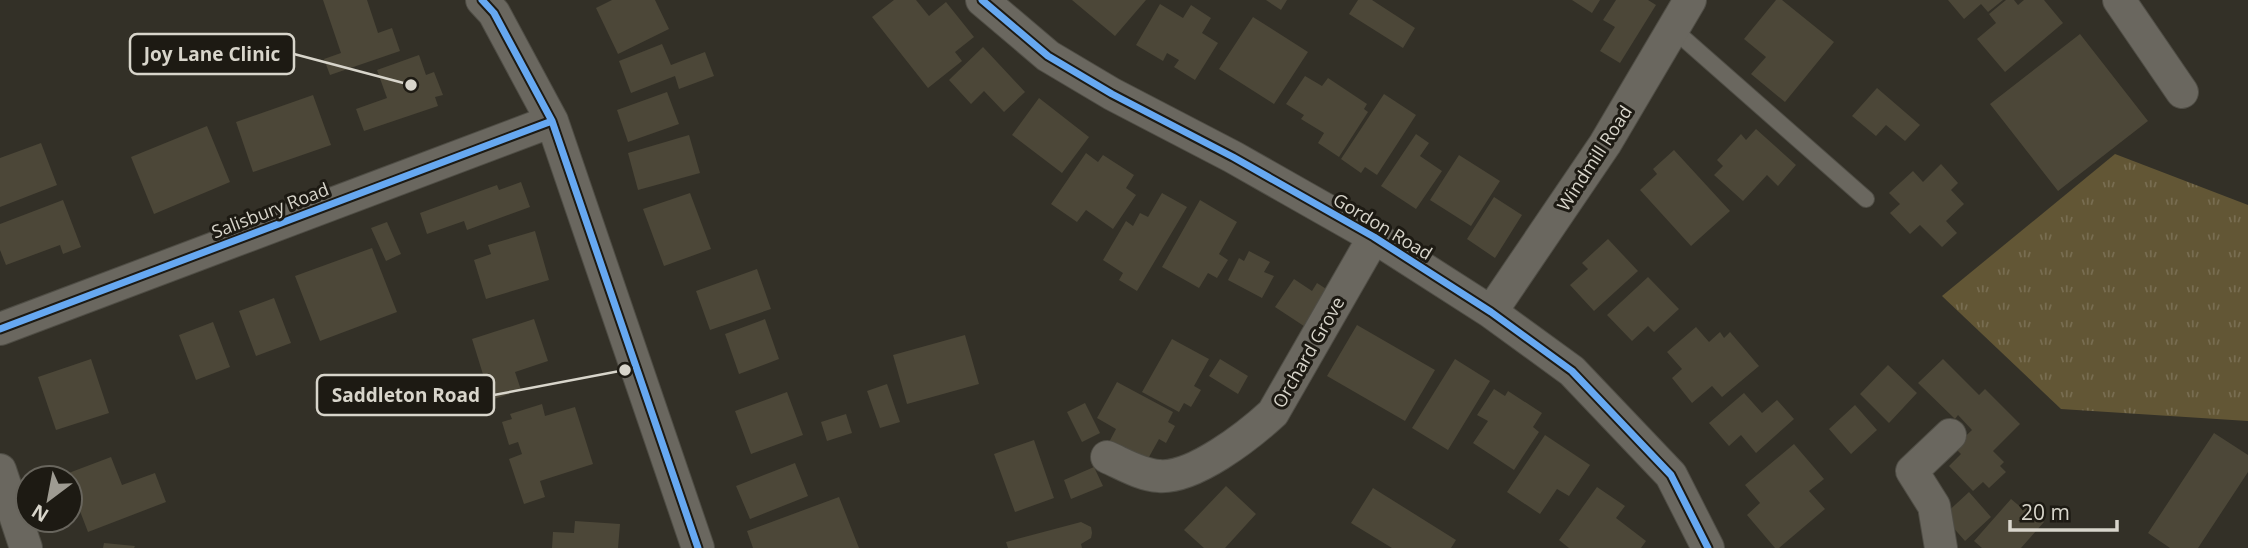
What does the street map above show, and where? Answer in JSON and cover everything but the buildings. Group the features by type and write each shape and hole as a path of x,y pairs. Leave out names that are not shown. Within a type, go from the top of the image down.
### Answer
{"street":[{"name":"Gordon Road","path":"982,0 1048,56 1112,94 1233,157 1374,237 1491,312 1572,371 1671,475 1708,548"},
{"name":"Windmill Road","path":"1491,312 1605,144 1690,0"},
{"path":"2119,0 2182,92"},
{"path":"495,4 552,121 698,548"},
{"name":"Salisbury Road","path":"0,328 552,121"},
{"name":"Orchard Grove","path":"1107,457 1139,472 1159,476 1176,474 1196,467 1256,429 1273,413 1374,237"},
{"path":"1941,548 1934,506 1912,471 1950,435"},
{"path":"0,470 26,548"}],"lane":[{"path":"1673,29 1866,199"}],"green space":[{"path":"2115,154 2248,205 2248,421 2061,409 1942,296"}],"cycle path":[{"path":"482,0 494,13 552,121 698,548"},
{"path":"982,0 1048,56 1112,94 1233,157 1374,237 1491,312 1572,371 1671,475 1708,548"},
{"path":"0,329 552,121"}],"place":[{"name":"Joy Lane Clinic","path":"411,85"},
{"name":"Saddleton Road","path":"625,370"}]}
